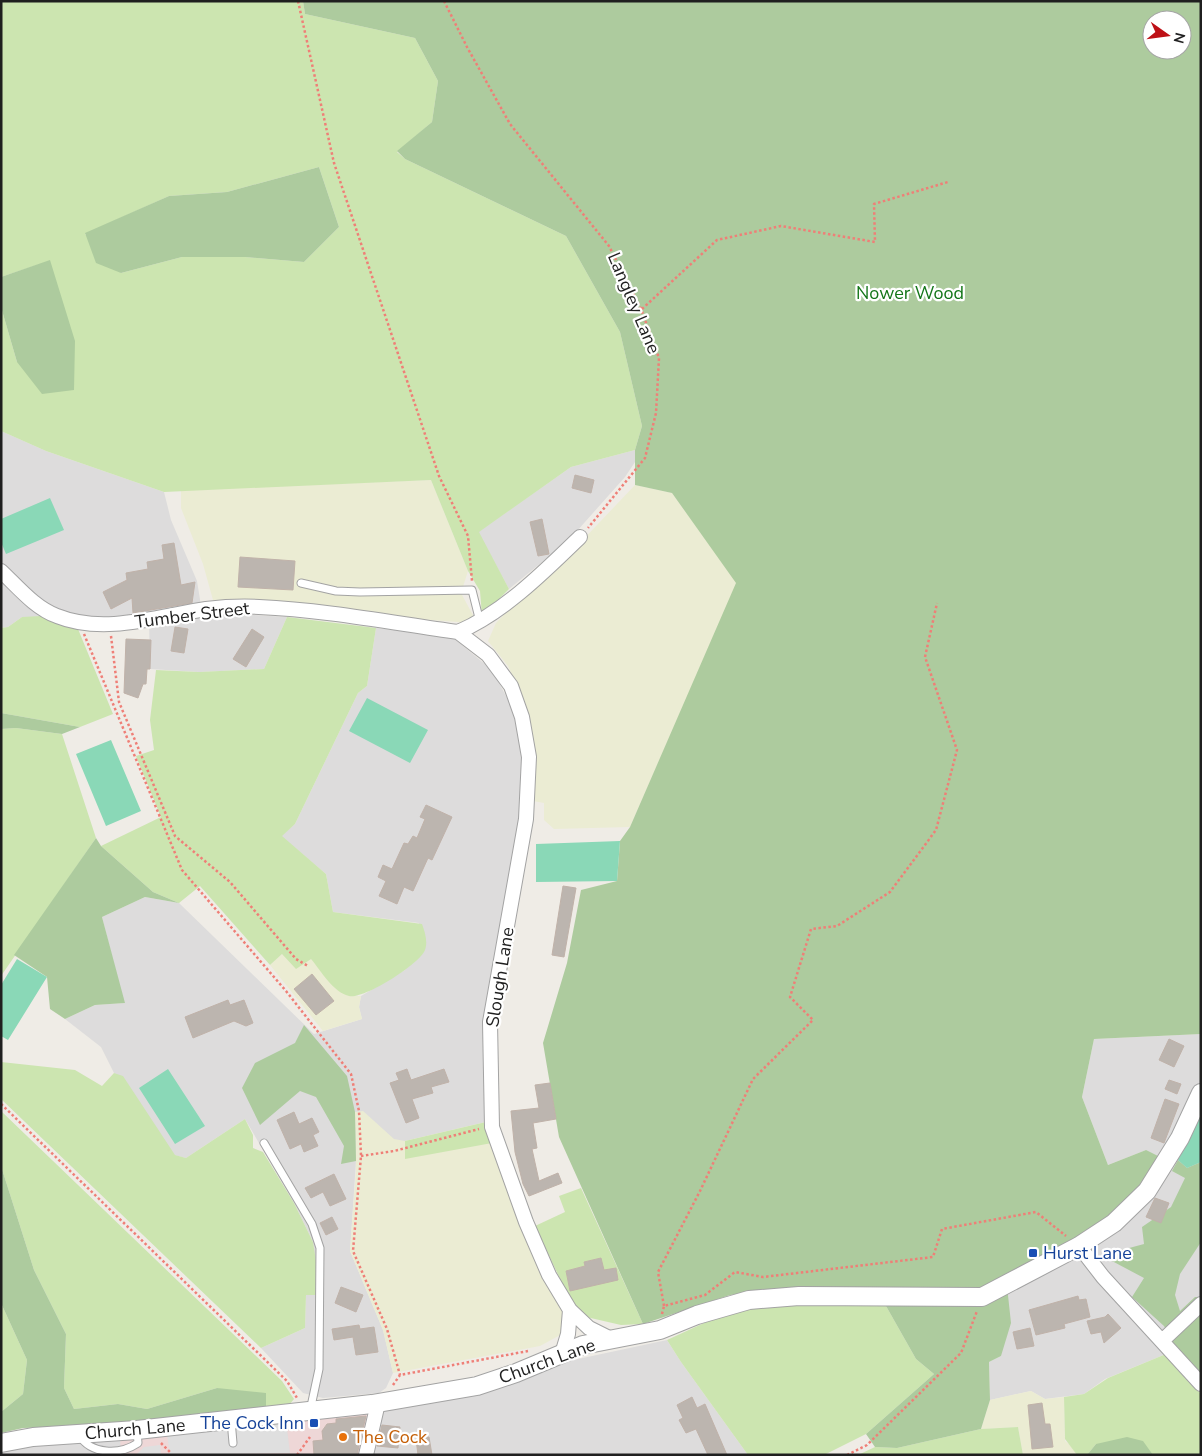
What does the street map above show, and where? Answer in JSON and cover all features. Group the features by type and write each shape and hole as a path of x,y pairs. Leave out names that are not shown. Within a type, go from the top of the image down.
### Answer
{"street":[{"path":"458,632 480,623 549,568 580,537"},
{"name":"Tumber Street","path":"1,571 30,599 56,616 83,623 144,622 207,609 258,607 302,610 458,632"},
{"path":"479,648 480,623"},
{"name":"Slough Lane","path":"458,632 488,655 511,686 522,717 529,757 526,819 490,1022 492,1126 530,1231 549,1274 570,1310 589,1328 612,1339"},
{"name":"Church Lane","path":"1,1443 33,1437 137,1430 378,1403 477,1386 516,1373 583,1345 660,1330 697,1315 749,1300 799,1296 982,1297 1079,1246 1114,1223 1147,1192 1180,1138 1201,1093"},
{"path":"1079,1246 1103,1277 1201,1384"},
{"path":"1162,1341 1201,1304"},
{"path":"562,1354 568,1334 570,1310"},
{"path":"366,1455 378,1403"}],"lane":[{"path":"301,583 336,591 360,592 472,590 480,623"},
{"path":"264,1143 312,1224 320,1248 319,1369 310,1411"},
{"path":"231,1420 233,1444"}],"path":[{"path":"298,1 334,163 439,476 468,536 472,590"},
{"name":"Langley Lane","path":"444,1 510,124 610,246 641,309 659,358 656,413 645,458 580,537"},
{"path":"641,309 717,240 781,226 875,242 874,204 948,182"},
{"path":"660,1330 664,1306 658,1272 700,1191 753,1079 813,1020 790,997 811,929 837,926 890,892 936,830 957,750 925,657 937,603"},
{"path":"109,622 119,702 176,836 230,882 296,959 308,966"},
{"path":"83,623 84,637 182,870 286,991 351,1074 359,1111 361,1156 353,1251 386,1329 400,1375 537,1349"},
{"path":"1,1104 287,1381"},
{"path":"361,1156 394,1151 492,1126"},
{"path":"664,1306 705,1295 734,1272 762,1277 933,1257 942,1229 1036,1212 1079,1246"},
{"path":"847,1455 866,1445 961,1353 982,1297"},
{"path":"297,1455 310,1438"},
{"path":"162,1443 170,1452"}],"shaded area":[{"path":"1,431 46,451 164,492 171,520 197,581 203,618 240,614 287,617 264,669 199,672 150,669 149,618 22,617 8,627 1,628"},
{"path":"635,450 635,462 625,477 569,540 509,589 478,532 571,467"},
{"path":"376,628 451,636 492,670 514,711 526,757 523,816 497,954 486,1122 405,1141 356,1161 350,1251 383,1330 393,1373 386,1388 379,1393 323,1398 303,1393 261,1348 305,1328 306,1295 316,1295 313,1242 294,1203 245,1119 186,1158 174,1155 122,1078 114,1073 101,1047 65,1019 95,1005 124,1003 102,917 145,897 179,903 314,1034 362,1019 359,1007 361,996 405,970 419,923 333,912 326,874 281,836 295,824 358,693 367,686"},
{"path":"1201,1034 1201,1376 1166,1354 1105,1379 1084,1394 1045,1399 1031,1391 990,1400 989,1362 1001,1356 1006,1277 1146,1150 1108,1165 1082,1097 1094,1039"},
{"path":"667,1340 748,1455 363,1455 383,1411 454,1398 510,1384 564,1362"},
{"path":"373,1408 362,1455 121,1455 120,1437"},
{"path":"286,1420 290,1453 170,1455 167,1435"},
{"path":"120,1437 123,1455 1,1455 1,1450 27,1443"},
{"path":"160,1445 161,1455 136,1455 144,1447"}],"green space":[{"path":"1,1 303,1 305,14 415,38 438,81 432,122 397,152 405,159 566,236 620,332 642,426 635,450 571,467 479,532 509,589 482,616 480,591 468,571 431,480 164,492 46,451 1,431 1,307 17,362 40,264 1,277","holes":["319,167 339,227 304,262 245,257 182,257 121,273 85,234 169,196 227,192"]},
{"name":"Nower Wood","path":"303,1 1201,1 1201,1034 1094,1039 1082,1097 1108,1165 1146,1150 1162,1158 1136,1194 1070,1245 1006,1277 1011,1323 1001,1356 989,1362 990,1400 981,1429 897,1448 875,1447 866,1434 934,1374 916,1359 886,1306 885,1291 787,1289 730,1295 643,1324 559,1137 543,1043 567,963 581,890 617,881 620,841 630,827 736,583 672,493 635,485 635,450 642,426 620,332 566,236 405,159 397,151 432,122 438,81 415,38 305,14"},
{"path":"319,167 339,227 304,262 245,257 182,257 121,273 96,263 85,233 169,196 227,192"},
{"path":"50,260 75,341 74,390 42,394 17,362 1,307 1,277"},
{"path":"431,480 468,571 461,593 475,619 462,624 458,622 219,604 213,600 203,564 181,508 181,490"},
{"path":"635,485 672,493 737,583 630,827 554,829 544,820 544,803 533,801 533,737 523,699 508,666 488,641 496,623 522,596 560,564"},
{"path":"50,498 64,530 6,554 1,542 1,519"},
{"path":"41,616 78,629 113,714 80,727 1,713 1,628 8,627 22,617"},
{"path":"287,617 376,628 367,686 358,693 295,824 282,836 326,874 333,912 422,924 426,944 421,956 390,980 356,996 343,994 338,990 311,959 296,969 282,954 270,965 200,886 179,903 153,892 101,846 161,817 136,756 154,750 150,720 156,670 199,672 264,669"},
{"path":"367,698 428,730 410,763 349,731"},
{"path":"1,713 80,727 62,734 16,728 1,729"},
{"path":"16,728 62,734 96,838 1,976 1,729"},
{"path":"111,740 141,811 106,826 76,754"},
{"path":"96,838 101,846 153,892 179,903 145,897 102,917 125,1003 95,1005 65,1019 50,1009 47,977 14,955"},
{"path":"620,841 617,881 536,882 536,844"},
{"path":"282,954 311,959 349,996 361,996 359,1007 362,1019 323,1031 270,965"},
{"path":"17,959 47,977 8,1040 1,1036 1,985"},
{"path":"304,1025 347,1076 355,1112 356,1161 341,1164 344,1146 316,1097 300,1091 260,1125 242,1088 255,1063 295,1043"},
{"path":"1,1062 75,1070 102,1086 114,1073 123,1076 175,1155 186,1158 245,1119 253,1135 253,1148 263,1152 294,1203 313,1242 317,1267 317,1295 306,1295 305,1328 261,1348 1,1099"},
{"path":"168,1069 205,1126 175,1144 139,1088"},
{"path":"1,1111 282,1381 294,1399 289,1405 266,1409 217,1388 147,1409 118,1404 74,1409 64,1388 66,1334 34,1270 1,1166"},
{"path":"363,1111 394,1139 405,1141 486,1122 486,1131 564,1312 562,1334 540,1346 393,1373 383,1330 350,1251 356,1170 355,1112"},
{"path":"1201,1111 1201,1162 1187,1168 1178,1160"},
{"path":"486,1122 486,1131 492,1143 405,1159 405,1141"},
{"path":"1178,1160 1187,1168 1201,1162 1201,1242 1180,1274 1175,1295 1180,1311 1195,1297 1201,1297 1201,1376 1178,1352 1164,1326 1132,1297 1144,1278 1112,1261 1118,1251 1144,1244 1142,1227 1171,1207 1185,1178 1172,1171"},
{"path":"1,1166 34,1270 66,1334 64,1388 74,1409 118,1404 147,1409 217,1388 266,1393 266,1409 114,1425 23,1428 1,1433 1,1412 23,1394 27,1360 1,1303"},
{"path":"581,1188 643,1324 621,1325 582,1316 570,1300 535,1226 565,1212 559,1196","holes":["601,1258 570,1291 566,1271 585,1266 584,1262"]},
{"path":"1,1303 27,1360 23,1394 1,1412"},
{"path":"797,1305 886,1306 916,1359 934,1374 866,1434 824,1455 748,1455 667,1340 717,1317 759,1307"},
{"path":"1166,1354 1201,1394 1201,1455 1153,1455 1096,1444 1087,1455 1077,1455 1065,1439 1064,1397 1084,1394 1108,1378"},
{"path":"1031,1391 1045,1399 1064,1397 1065,1441 1076,1450 1077,1455 1023,1455 1018,1427 981,1429 990,1400"},
{"path":"1018,1427 1023,1455 858,1455 875,1447 897,1448 981,1429"},
{"path":"1127,1437 1143,1441 1153,1455 1087,1455 1096,1444"}],"building":[{"path":"575,475 594,480 591,493 572,488"},
{"path":"542,519 549,554 538,556 530,522"},
{"path":"174,543 181,585 195,582 192,603 133,613 132,598 111,609 103,592 127,580 126,573 148,569 147,562 164,559 162,545"},
{"path":"240,557 295,561 293,590 238,587"},
{"path":"175,627 188,629 184,653 171,651"},
{"path":"252,629 264,637 246,667 233,659"},
{"path":"126,639 151,640 150,669 147,669 146,684 143,684 138,698 124,693"},
{"path":"426,805 452,817 432,860 428,858 413,891 404,887 397,904 379,896 386,881 378,877 383,865 392,869 404,843 408,844 413,836 417,838 425,819 420,817"},
{"path":"563,886 576,888 564,957 552,955"},
{"path":"312,974 334,1001 316,1015 294,989"},
{"path":"228,1000 230,1005 244,1000 253,1023 246,1026 234,1021 193,1038 185,1017"},
{"path":"1169,1039 1184,1046 1174,1067 1159,1060"},
{"path":"407,1069 411,1080 444,1069 449,1082 431,1087 433,1093 412,1099 419,1118 406,1123 390,1083 399,1080 396,1073"},
{"path":"1169,1080 1181,1084 1177,1094 1165,1089"},
{"path":"550,1083 556,1119 533,1123 537,1148 532,1149 539,1181 558,1173 562,1183 529,1196 523,1184 515,1152 511,1111 539,1108 535,1085"},
{"path":"1165,1099 1179,1104 1164,1143 1151,1138"},
{"path":"294,1112 299,1124 312,1118 319,1132 313,1135 318,1146 304,1152 301,1144 290,1149 277,1120"},
{"path":"334,1174 346,1199 330,1206 323,1192 311,1198 305,1188"},
{"path":"1155,1198 1169,1203 1161,1223 1146,1217"},
{"path":"332,1217 338,1229 326,1235 320,1223"},
{"path":"601,1258 604,1270 616,1268 618,1280 570,1291 566,1271 585,1266 584,1262"},
{"path":"341,1287 363,1295 356,1312 335,1303"},
{"path":"1078,1296 1079,1300 1086,1299 1090,1317 1064,1324 1065,1328 1036,1335 1029,1310"},
{"path":"1108,1314 1121,1328 1104,1343 1101,1332 1091,1334 1087,1321 1105,1317"},
{"path":"359,1325 360,1329 374,1327 378,1352 356,1355 353,1337 334,1340 332,1329"},
{"path":"1030,1328 1034,1346 1017,1349 1013,1332"},
{"path":"692,1397 697,1408 705,1404 727,1455 708,1455 696,1429 686,1433 679,1420 683,1418 677,1405"},
{"path":"1042,1403 1045,1424 1050,1424 1053,1447 1032,1449 1028,1405"},
{"name":"The Cock","path":"366,1416 357,1455 314,1455 313,1441 323,1440 322,1431 327,1424 336,1423 336,1419"},
{"path":"382,1425 400,1427 398,1448 377,1446"},
{"path":"429,1437 432,1455 418,1455 416,1439"}],"place":[{"name":"Hurst Lane","path":"1033,1253"},
{"name":"The Cock Inn","path":"314,1423"},
{"name":"The Cock","path":"343,1437"}]}
